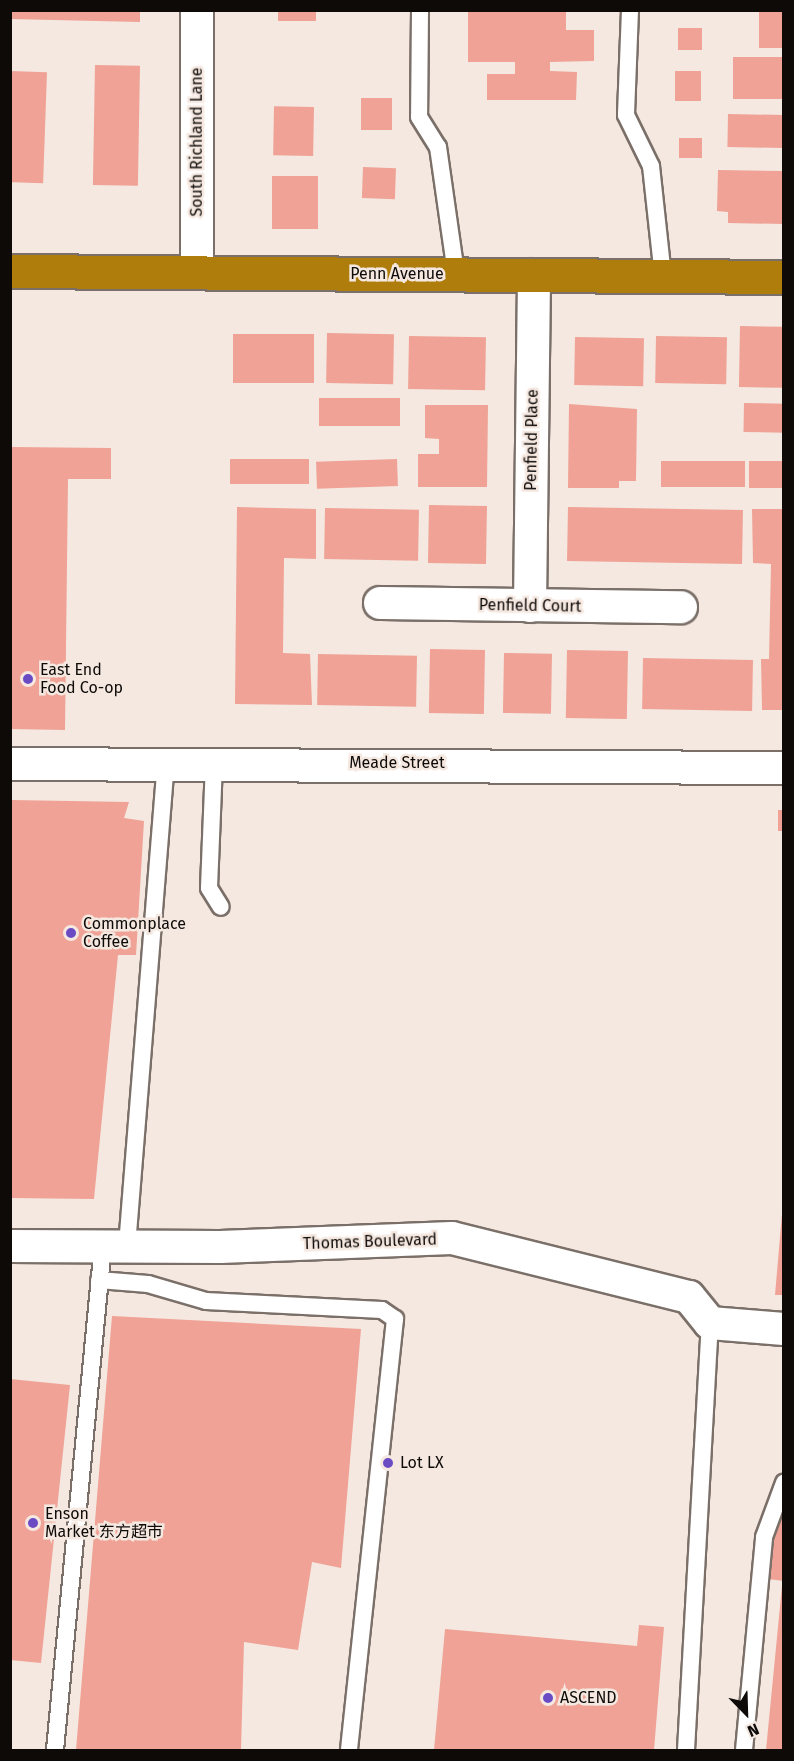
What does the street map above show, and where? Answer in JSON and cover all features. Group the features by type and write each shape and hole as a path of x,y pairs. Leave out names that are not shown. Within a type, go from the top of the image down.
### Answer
{"highway":[{"name":"Penn Avenue","path":"10,271 783,277"}],"street":[{"name":"South Richland Lane","path":"197,10 197,273"},
{"name":"Penfield Place","path":"530,606 534,275"},
{"name":"Penfield Court","path":"380,603 681,607"},
{"name":"Meade Street","path":"10,764 214,763 783,768"},
{"name":"Thomas Boulevard","path":"10,1246 452,1239 689,1297 710,1323"},
{"path":"710,1323 783,1329"}],"lane":[{"path":"420,10 419,117 438,147 456,274"},
{"path":"630,10 626,115 651,166 663,276"},
{"path":"55,1750 99,1280 115,1245 166,763"},
{"path":"214,763 209,888 221,908"},
{"path":"99,1280 148,1284 206,1301 382,1310 395,1319 349,1750"},
{"path":"686,1750 710,1323"},
{"path":"744,1750 764,1538 783,1483"}],"building":[{"path":"10,10 140,10 140,22 10,19"},
{"path":"278,10 316,10 316,21 278,21"},
{"path":"468,10 566,10 566,30 594,30 594,61 550,62 550,71 577,72 576,100 487,100 487,74 515,74 515,62 468,62"},
{"path":"759,10 784,10 784,48 759,48"},
{"path":"678,28 702,28 702,50 678,50"},
{"path":"733,57 784,57 784,99 733,99"},
{"path":"95,65 140,66 138,186 93,185"},
{"path":"10,71 47,72 43,183 10,182"},
{"path":"675,71 701,71 701,101 675,101"},
{"path":"361,98 392,98 392,130 361,130"},
{"path":"274,106 314,107 313,156 273,155"},
{"path":"728,114 784,115 783,148 727,147"},
{"path":"679,138 702,138 702,158 679,158"},
{"path":"363,167 396,168 395,199 362,198"},
{"path":"718,170 784,171 784,224 728,223 728,212 717,211"},
{"path":"272,176 318,176 318,229 272,229"},
{"path":"740,326 784,327 783,388 739,387"},
{"path":"327,333 394,334 393,384 326,383"},
{"path":"233,334 314,334 314,383 233,383"},
{"path":"409,336 486,337 485,390 408,389"},
{"path":"656,336 727,337 726,384 655,383"},
{"path":"575,337 644,338 643,386 574,385"},
{"path":"319,398 400,398 400,426 319,426"},
{"path":"744,403 784,404 783,433 743,432"},
{"path":"569,404 637,409 636,481 619,481 619,488 568,488"},
{"path":"425,405 488,405 487,487 418,487 418,454 439,454 439,439 425,438"},
{"path":"10,447 111,448 111,479 68,479 65,730 10,729"},
{"path":"230,459 309,459 309,484 230,484"},
{"path":"397,459 398,486 317,489 316,462"},
{"path":"661,461 745,461 745,487 661,487"},
{"path":"749,461 784,461 784,488 749,488"},
{"path":"429,505 487,506 486,564 428,563"},
{"path":"237,507 316,509 316,559 284,558 283,653 310,654 312,705 235,704"},
{"path":"568,507 743,510 742,564 567,561"},
{"path":"325,508 419,510 418,561 324,559"},
{"path":"752,509 784,509 784,710 762,710 761,659 769,659 771,564 753,563"},
{"path":"430,649 485,650 484,714 429,713"},
{"path":"567,650 628,651 627,719 566,718"},
{"path":"504,653 552,654 551,714 503,713"},
{"path":"318,654 417,656 416,707 317,705"},
{"path":"643,658 753,660 752,711 642,709"},
{"path":"10,800 129,802 124,818 144,821 136,955 118,955 94,1199 10,1198"},
{"path":"778,810 784,810 784,831 778,831"},
{"path":"782,1214 784,1214 784,1295 775,1295"},
{"path":"112,1316 361,1329 341,1568 312,1562 298,1650 244,1642 241,1750 76,1750"},
{"name":"Enson Market 东方超市","path":"10,1379 70,1385 41,1663 10,1660"},
{"path":"774,1513 784,1514 784,1581 768,1579"},
{"path":"782,1586 784,1750 766,1750"},
{"name":"ASCEND","path":"639,1625 664,1627 654,1750 434,1750 445,1629 637,1646"}],"place":[{"name":"East End Food Co-op","path":"28,679"},
{"name":"Commonplace Coffee","path":"71,933"},
{"name":"Lot LX","path":"388,1463"},
{"name":"Enson Market 东方超市","path":"33,1523"},
{"name":"ASCEND","path":"548,1698"}]}
